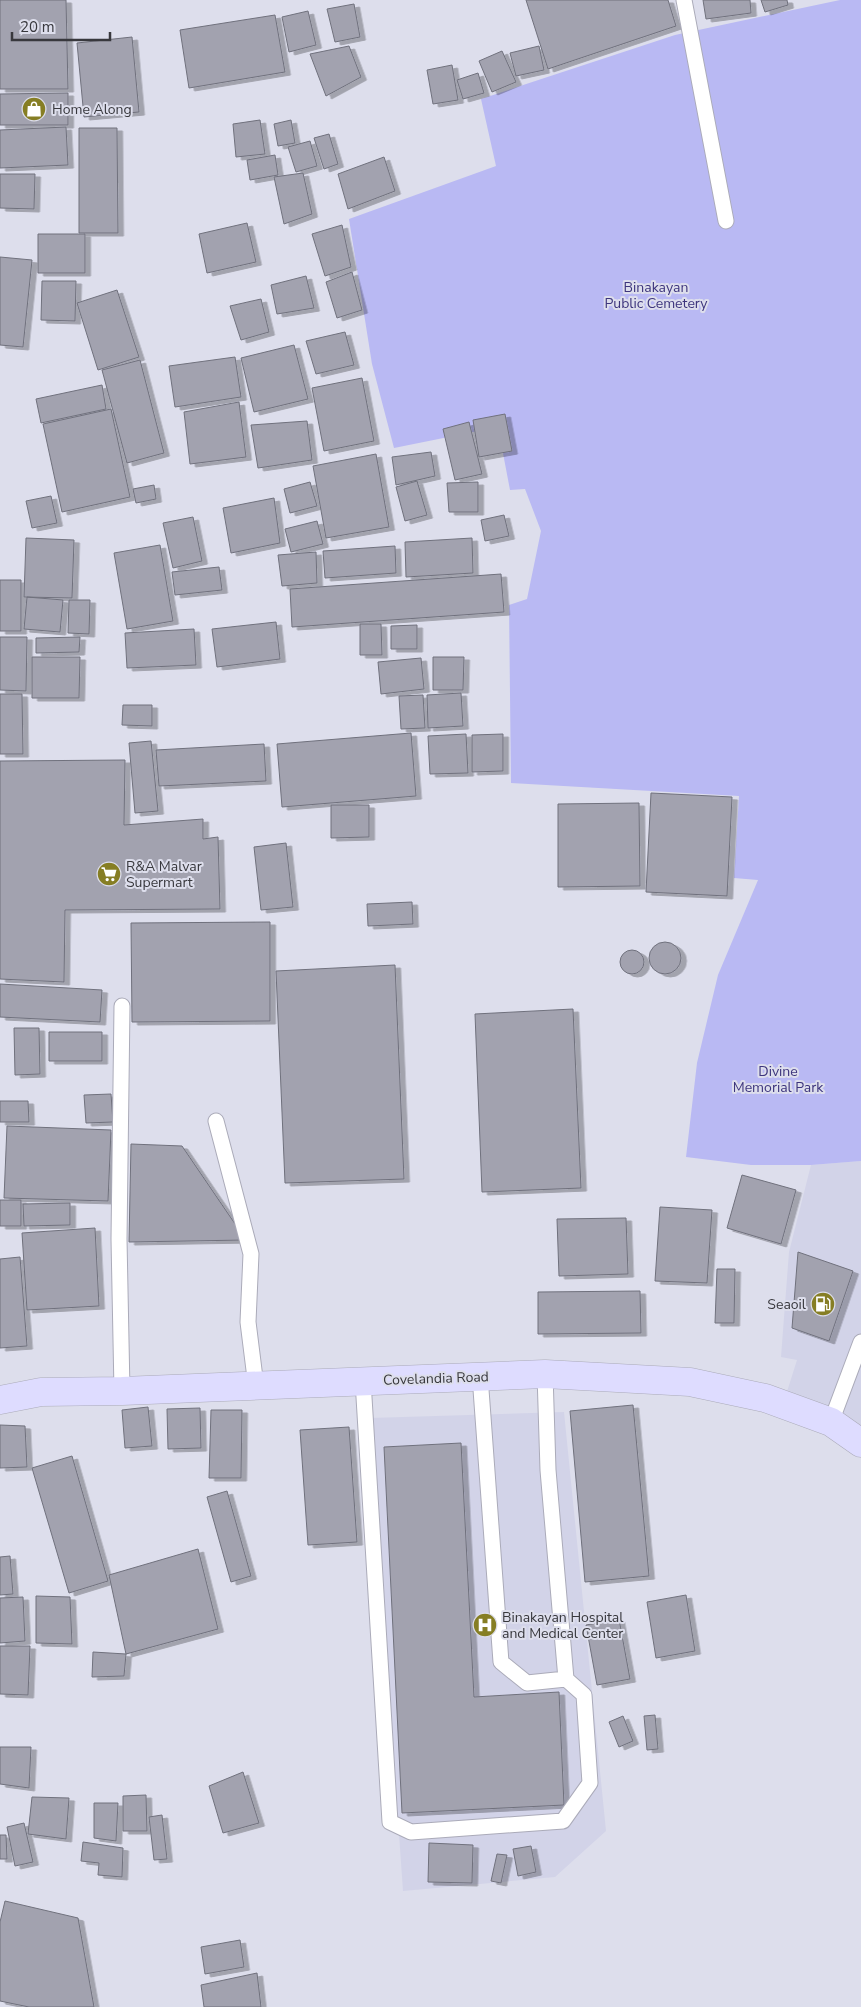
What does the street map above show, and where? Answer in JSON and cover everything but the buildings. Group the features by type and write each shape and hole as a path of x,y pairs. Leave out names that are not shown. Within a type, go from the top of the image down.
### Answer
{"main road":[{"name":"Covelandia Road","path":"0,1400 42,1392 122,1391 544,1374 690,1382 766,1398 831,1422 861,1443"}],"lane":[{"path":"684,0 726,221"},
{"path":"122,1006 119,1239 122,1391"},
{"path":"216,1121 251,1254 248,1322 256,1386"},
{"path":"831,1422 861,1342"},
{"path":"544,1374 548,1470 566,1680"},
{"path":"363,1381 390,1822 411,1832 563,1822 590,1783 584,1695 566,1680 527,1683 501,1662 480,1376"}],"shaded area":[{"name":"Seaoil","path":"861,1161 861,1436 785,1398 797,1360 781,1357 789,1252 811,1165"},
{"name":"Binakayan Hospital and Medical Center","path":"564,1412 606,1831 555,1877 403,1891 370,1418"}],"green space":[{"name":"Binakayan Public Cemetery","path":"840,0 861,0 861,1161 811,1165 751,1165 686,1157 697,1063 718,975 758,880 734,878 739,796 511,783 509,605 527,599 541,531 525,489 510,490 498,427 394,448 372,364 349,219 496,166 481,99 675,35"}],"place":[{"name":"Home Along","path":"34,109"},
{"name":"R&A Malvar Supermart","path":"109,874"},
{"name":"Seaoil","path":"823,1304"},
{"name":"Binakayan Hospital and Medical Center","path":"485,1625"}],"park label":[{"name":"Divine Memorial Park","path":"778,1080"}]}
